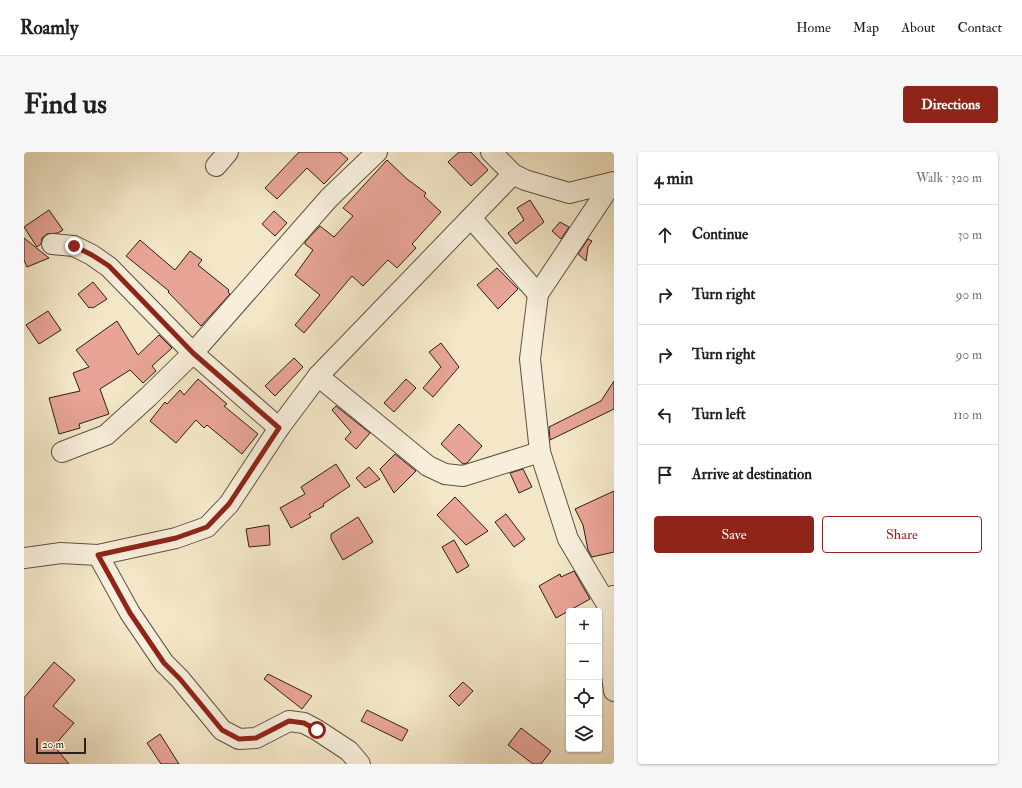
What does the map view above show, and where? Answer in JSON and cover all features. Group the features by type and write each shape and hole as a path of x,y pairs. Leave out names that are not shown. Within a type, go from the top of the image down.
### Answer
{"street":[{"path":"62,452 106,435 148,397 193,353 329,198 377,152"},
{"path":"491,152 513,174 525,180 569,193 613,182"},
{"path":"24,558 61,553 98,555 176,538 207,527 229,504 279,428 318,376 513,174"},
{"path":"613,182 538,294 530,359 540,452 568,539 611,601 609,653 614,691"},
{"path":"471,218 538,294"},
{"path":"52,244 74,246 109,266 193,353 279,428"},
{"path":"318,376 428,466 445,474 463,476 540,452"},
{"path":"98,555 130,613 164,663 180,679 222,730 239,739 256,738 289,721 304,723 349,751 360,764"}],"building":[{"path":"299,152 340,152 348,159 324,184 307,168 277,199 265,188"},
{"path":"459,152 471,152 488,170 471,186 448,162"},
{"path":"387,160 407,179 426,193 424,196 441,212 412,244 416,248 397,268 388,260 363,286 352,276 304,333 295,325 320,295 295,275 313,250 305,244 305,242 320,226 334,237 353,216 343,208"},
{"path":"530,200 544,222 516,244 508,233 524,220 517,208"},
{"path":"49,210 63,230 58,233 47,234 42,238 41,244 37,247 24,227"},
{"path":"274,211 287,223 275,236 262,224"},
{"path":"560,222 569,227 561,239 552,231"},
{"path":"24,238 49,258 27,267 24,260"},
{"path":"588,239 592,241 588,247 586,261 578,254"},
{"path":"140,240 175,270 190,251 202,260 198,265 229,290 228,292 230,294 201,326 168,292 169,291 126,256"},
{"path":"497,268 518,289 498,309 477,285"},
{"path":"93,282 107,299 93,308 89,308 78,294"},
{"path":"48,311 61,330 39,344 26,325"},
{"path":"117,321 138,355 159,335 172,348 152,366 156,371 143,383 130,370 100,389 109,414 79,424 80,428 59,434 49,398 80,391 73,373 89,367 76,350"},
{"path":"441,343 459,367 433,397 423,388 441,367 429,352"},
{"path":"294,358 303,367 275,396 265,386"},
{"path":"198,379 227,404 224,406 258,434 242,454 207,425 204,428 196,420 176,443 150,421 165,402 167,404 180,390 184,395"},
{"path":"406,379 416,388 394,412 384,403"},
{"path":"614,381 614,409 550,440 549,427 601,401"},
{"path":"336,406 370,433 356,449 345,439 351,432 332,410"},
{"path":"459,424 482,446 467,463 463,464 441,444"},
{"path":"395,454 416,471 394,493 380,469"},
{"path":"336,464 350,486 323,504 324,506 309,514 311,517 291,528 280,508 305,494 301,487"},
{"path":"369,467 380,479 365,488 356,478"},
{"path":"523,469 532,487 519,493 510,473"},
{"path":"614,491 614,552 592,557 588,550 583,525 575,509"},
{"path":"455,497 488,531 466,545 437,515"},
{"path":"506,514 525,539 514,547 495,522"},
{"path":"358,517 373,542 343,560 331,539 331,534"},
{"path":"269,525 270,545 249,547 246,529"},
{"path":"454,540 469,566 457,573 442,547"},
{"path":"574,571 590,599 574,608 566,608 566,612 556,618 539,586 560,574 561,577"},
{"path":"54,662 75,680 53,706 74,723 54,746 69,764 24,764 24,698"},
{"path":"268,674 312,696 302,709 264,679"},
{"path":"463,682 473,691 459,706 449,696"},
{"path":"367,710 408,730 402,741 361,721"},
{"path":"521,728 551,751 541,764 533,764 508,745"},
{"path":"160,734 179,764 161,764 147,743"}],"route":[{"path":"74,246 109,266 193,353 279,428 229,504 207,527 176,538 98,555 130,613 164,663 180,679 222,730 239,739 256,738 289,721 304,723 317,730"}]}
